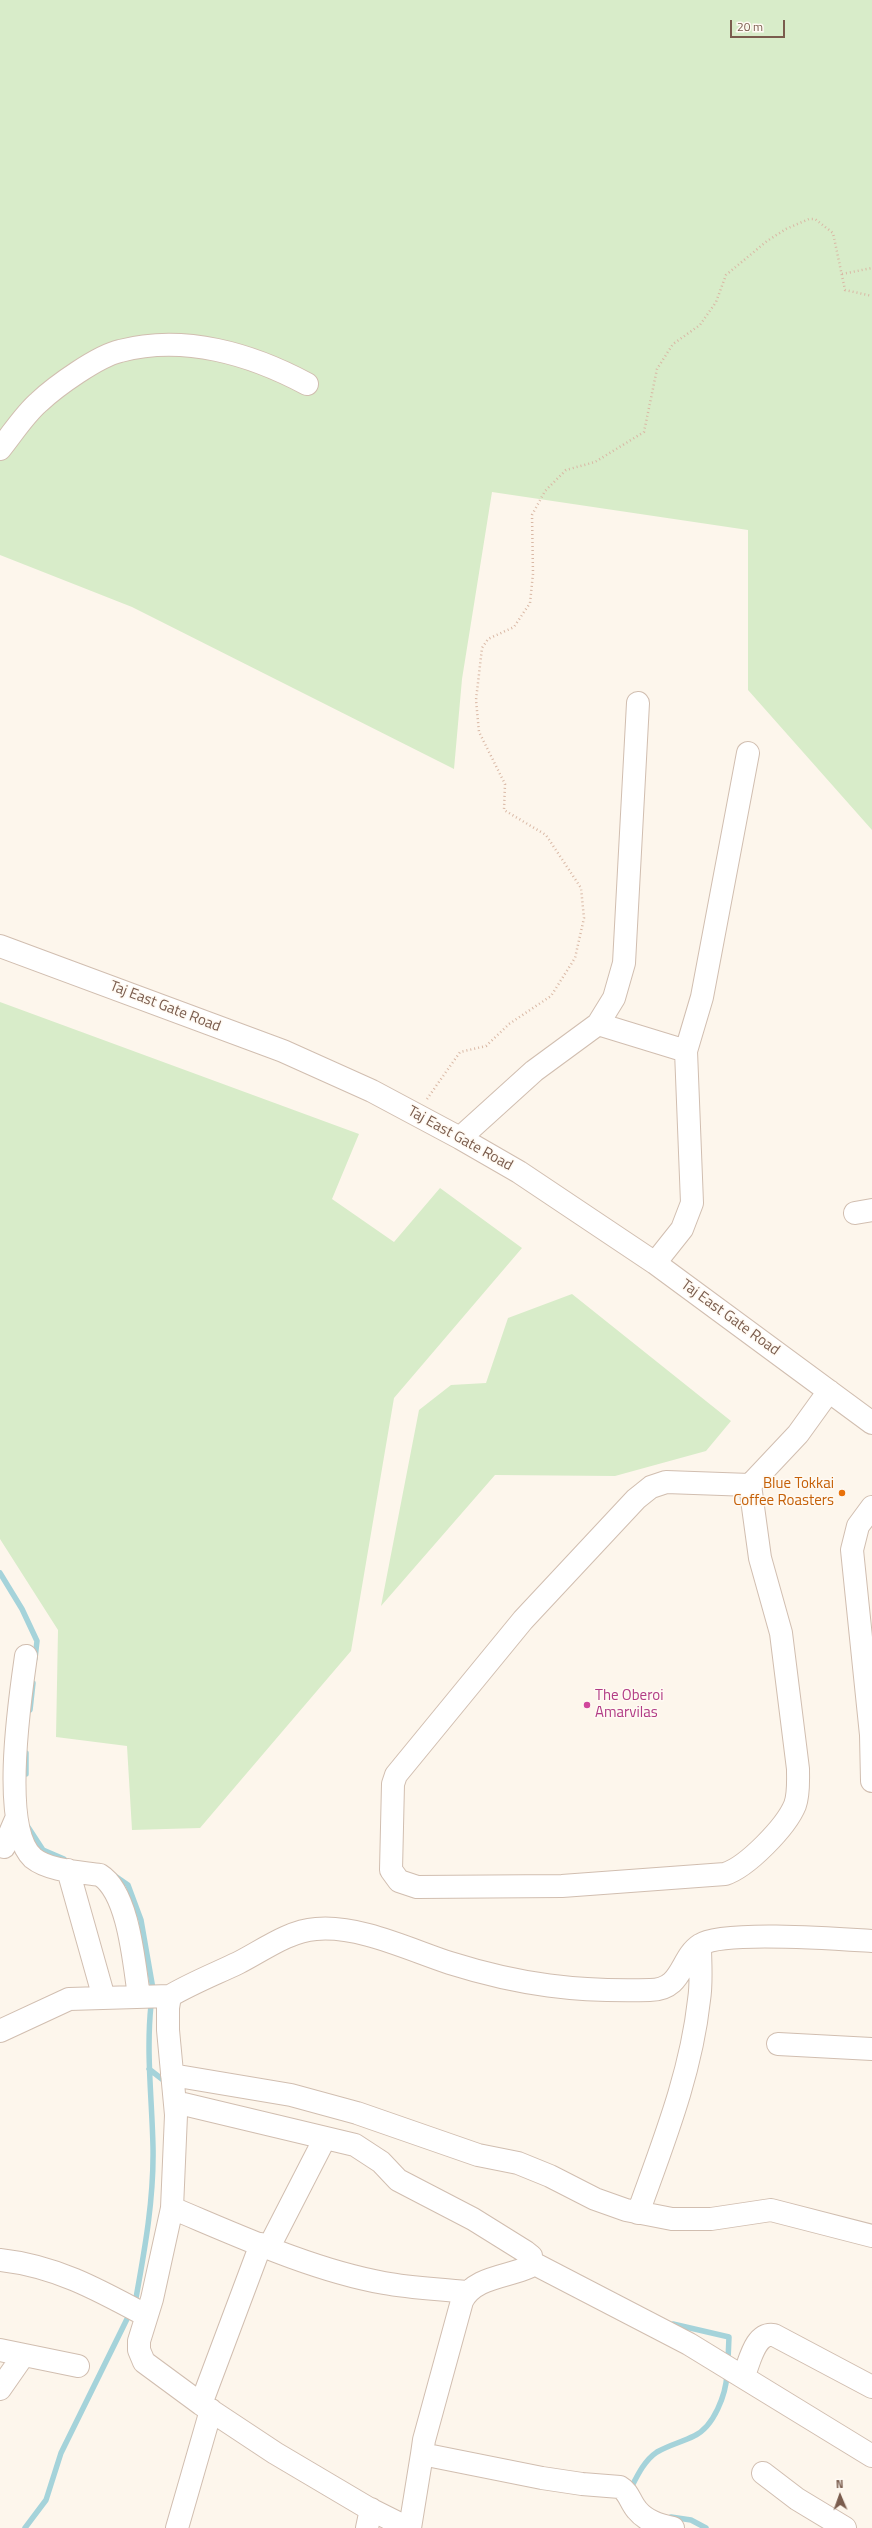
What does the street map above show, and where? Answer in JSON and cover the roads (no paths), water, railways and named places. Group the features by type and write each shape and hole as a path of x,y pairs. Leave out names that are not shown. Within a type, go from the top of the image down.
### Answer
{"street":[{"path":"0,449 38,402 75,374 119,351 152,346 183,346 230,351 273,366 307,384"},
{"path":"460,1138 534,1071 598,1024 614,998 624,963 638,703"},
{"path":"655,1263 682,1229 692,1203 686,1051 702,997 748,753"},
{"name":"Taj East Gate Road","path":"0,946 282,1051 372,1091 460,1138 519,1172 655,1263 872,1423"},
{"path":"598,1024 686,1051"},
{"path":"750,1485 760,1558 781,1633 798,1768 798,1789 794,1808 767,1844 738,1869 725,1874 562,1886 417,1887 399,1881 391,1870 393,1784 396,1775 523,1620 636,1499 651,1487 666,1482 750,1485 798,1434 829,1391"},
{"path":"872,1507 858,1526 852,1550 871,1735 872,1781"},
{"path":"26,1656 7,1741 16,1819 26,1849 40,1863 68,1870 100,1875 108,1880 122,1910 131,1942 139,1996"},
{"path":"16,1819 2,1846 26,1849"},
{"path":"68,1870 104,1998"},
{"path":"0,2031 58,2002 81,1997 104,1998 170,1996 280,1941 315,1929 353,1932 529,1984 582,1990 653,1990 670,1984 680,1975 700,1945 717,1939 789,1937 872,1941"},
{"path":"638,2213 674,2112 690,2056 700,1998 700,1945"},
{"path":"170,1996 168,2008 168,2030 175,2102 172,2208 152,2299 145,2315 138,2340 139,2350 144,2362 206,2407 369,2519 409,2528 424,2440 458,2311 466,2292"},
{"path":"778,2044 872,2049"},
{"path":"172,2075 291,2095 357,2113 478,2154 518,2163 550,2176 595,2199 638,2213 672,2219 711,2219 770,2210 872,2236"},
{"path":"172,2208 265,2245 331,2269 384,2283 466,2292 490,2280 529,2267 531,2262 531,2256 526,2252 473,2219 398,2180 381,2162 355,2145 175,2102"},
{"path":"177,2528 206,2407 265,2245 325,2138"},
{"path":"0,2260 50,2269 96,2288 145,2315"},
{"path":"531,2262 689,2344 744,2375 872,2456"},
{"path":"744,2375 760,2339 769,2334 774,2335 872,2387"},
{"path":"0,2350 78,2366"},
{"path":"0,2389 24,2356"},
{"path":"422,2454 562,2481 620,2487 625,2490 636,2510 646,2519 673,2528"},
{"path":"763,2473 797,2499 845,2528"}],"waterway":[{"path":"0,1573 22,1609 37,1641 35,1659"},
{"path":"30,1710 33,1683"},
{"path":"26,1753 26,1774"},
{"path":"28,1827 43,1850 64,1859"},
{"path":"115,1876 128,1885 141,1920 153,1989"},
{"path":"136,2298 146,2242 153,2166 149,2041 151,2005"},
{"path":"149,2069 167,2083"},
{"path":"25,2528 46,2500 61,2453 127,2319"},
{"path":"673,2324 729,2337 728,2360"},
{"path":"633,2491 632,2486 645,2463 653,2455 666,2447 701,2432 713,2418 718,2409 724,2391 727,2374"},
{"path":"671,2517 691,2520 706,2528"}],"place":[{"name":"Blue Tokkai Coffee Roasters","path":"842,1493"},
{"name":"The Oberoi Amarvilas","path":"587,1705"}]}
